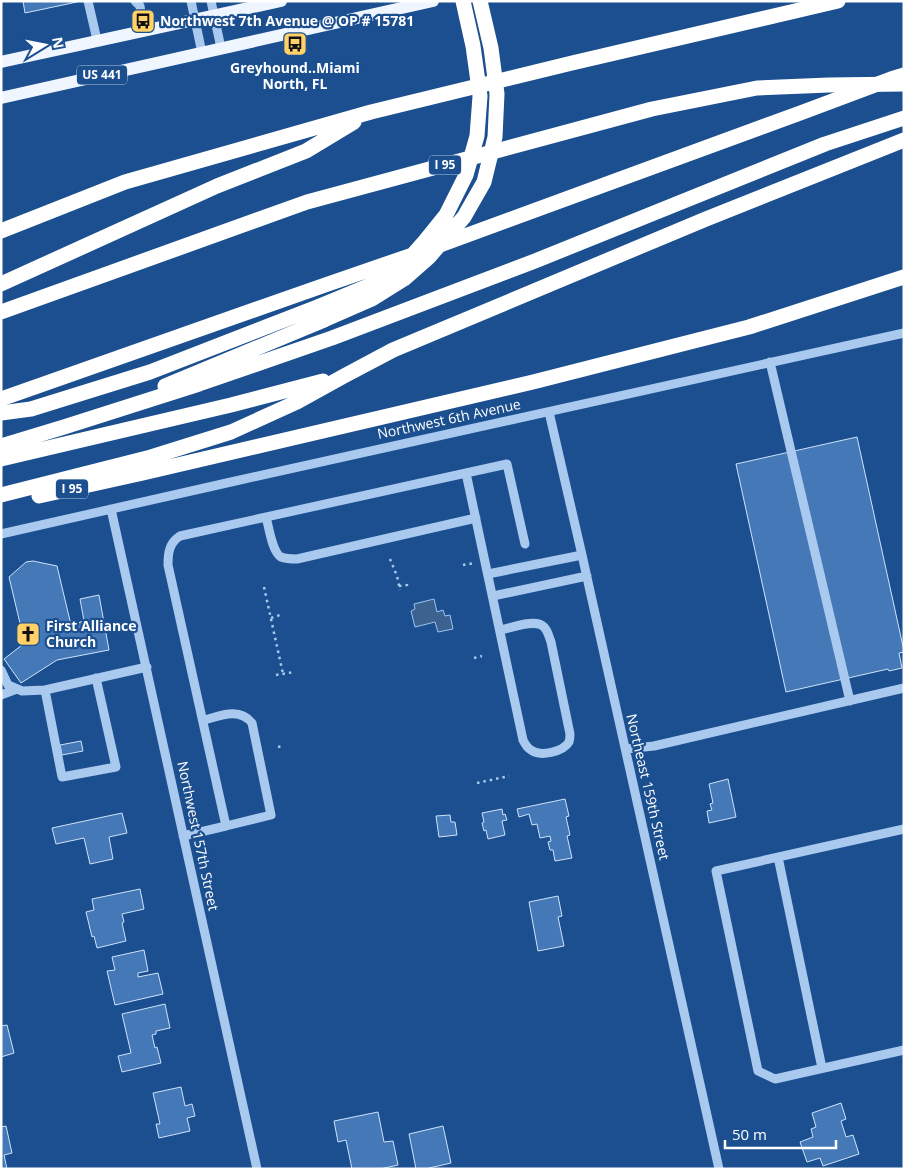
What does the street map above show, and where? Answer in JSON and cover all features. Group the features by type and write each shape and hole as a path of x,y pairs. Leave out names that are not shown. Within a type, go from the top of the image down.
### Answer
{"highway":[{"path":"64,427 322,313 395,275 446,215 466,175 477,136 480,96 473,46 463,1"},
{"path":"1,413 31,408 150,372 322,313 372,299 404,279 430,257 464,217 484,182 495,137 497,94 491,48 480,1"},
{"path":"1,231 125,182 371,112 553,67 838,1"},
{"path":"1,400 421,252 904,75"},
{"name":"I 95","path":"1,312 307,202 652,109 757,88 904,84"},
{"path":"1,284 217,186 306,150 371,112"},
{"path":"1,446 199,384 332,338 535,261 825,144 904,118"},
{"path":"1,495 151,457 231,432 297,402 402,346 706,219 904,140"},
{"name":"I 95","path":"1,504 534,382 749,327 904,277"},
{"path":"1,459 232,405 344,376"}],"main road":[{"name":"US 441","path":"1,62 281,1"},
{"name":"US 441","path":"1,98 433,1"}],"street":[{"path":"88,1 97,40"},
{"path":"135,1 140,6 144,31"},
{"path":"191,1 202,53"},
{"path":"211,1 221,48"},
{"name":"Northwest 6th Avenue","path":"1,534 904,333"},
{"path":"770,362 850,701"},
{"name":"Northeast 159th Street","path":"549,412 719,1169"},
{"path":"226,826 204,720 168,565 170,546 174,540 180,536 507,464 525,544"},
{"path":"466,472 500,630 524,740 526,746 531,751 543,754 560,749 567,745 570,740 570,734 548,632 543,625 536,623 500,630"},
{"name":"Northwest 157th Street","path":"111,509 257,1169"},
{"path":"266,517 276,553 290,559 297,559 476,518"},
{"path":"488,574 582,555"},
{"path":"493,596 587,576"},
{"path":"1,670 8,685 22,691 45,690 146,667"},
{"path":"45,690 62,777 116,767 96,678"},
{"path":"626,749 654,746 904,688"},
{"path":"1,695 17,689"},
{"path":"183,836 271,815 253,727 249,719 238,714 232,714 204,720"},
{"path":"904,830 716,871 758,1071 774,1079 904,1050"},
{"path":"778,857 822,1068"}],"path":[{"path":"390,559 400,588 407,584"},
{"path":"463,565 476,562"},
{"path":"264,587 283,674"},
{"path":"271,618 280,615"},
{"path":"474,658 482,656"},
{"path":"276,675 294,672"},
{"path":"278,748 284,746"},
{"path":"477,783 509,776"}],"water":[{"path":"434,599 437,612 443,610 445,616 450,615 453,629 438,632 435,622 415,627 411,611 415,609 414,604"}],"building":[{"path":"23,1 77,1 77,2 25,13"},
{"path":"857,437 904,651 899,653 902,668 889,671 888,669 786,692 736,464"},
{"path":"33,561 57,566 71,625 84,621 80,599 99,595 109,650 57,660 21,683 4,659 31,638 31,635 23,636 9,577 26,562"},
{"path":"81,741 83,751 62,755 60,745"},
{"path":"728,779 736,817 709,823 707,811 712,810 710,804 713,803 709,784"},
{"path":"565,799 569,816 566,817 570,835 567,836 572,858 555,861 553,850 550,850 548,842 551,841 550,836 540,838 537,824 532,825 529,814 519,817 517,809"},
{"path":"502,809 503,815 505,814 507,820 502,821 505,835 488,839 482,823 484,822 482,813"},
{"path":"122,813 127,833 109,837 113,859 90,864 84,838 56,844 52,828"},
{"path":"450,815 451,822 455,822 457,835 439,837 436,816"},
{"path":"140,889 144,909 122,914 126,941 97,948 94,936 92,937 86,912 94,910 92,899"},
{"path":"558,896 562,916 558,917 564,946 538,951 529,902"},
{"path":"144,950 148,971 138,973 138,977 158,973 163,994 115,1005 107,971 115,970 112,957"},
{"path":"165,1004 170,1028 156,1031 156,1034 152,1035 161,1063 122,1072 118,1056 131,1053 122,1014"},
{"path":"7,1025 14,1053 1,1057 1,1026"},
{"path":"181,1087 185,1106 192,1104 195,1116 187,1118 190,1131 159,1138 156,1124 160,1124 153,1093"},
{"path":"841,1103 846,1119 841,1121 846,1137 853,1135 859,1154 823,1166 820,1158 807,1162 800,1142 813,1137 811,1129 816,1127 812,1113"},
{"path":"378,1112 384,1142 393,1141 398,1165 380,1169 352,1169 346,1140 338,1142 334,1121"},
{"path":"6,1126 12,1153 4,1155 7,1169 1,1169 1,1127"},
{"path":"443,1126 451,1163 425,1169 416,1169 409,1134"}],"place":[{"name":"Northwest 7th Avenue @ OP # 15781","path":"143,21"},
{"name":"Greyhound..Miami North, FL","path":"295,44"},
{"name":"First Alliance Church","path":"28,634"}]}
